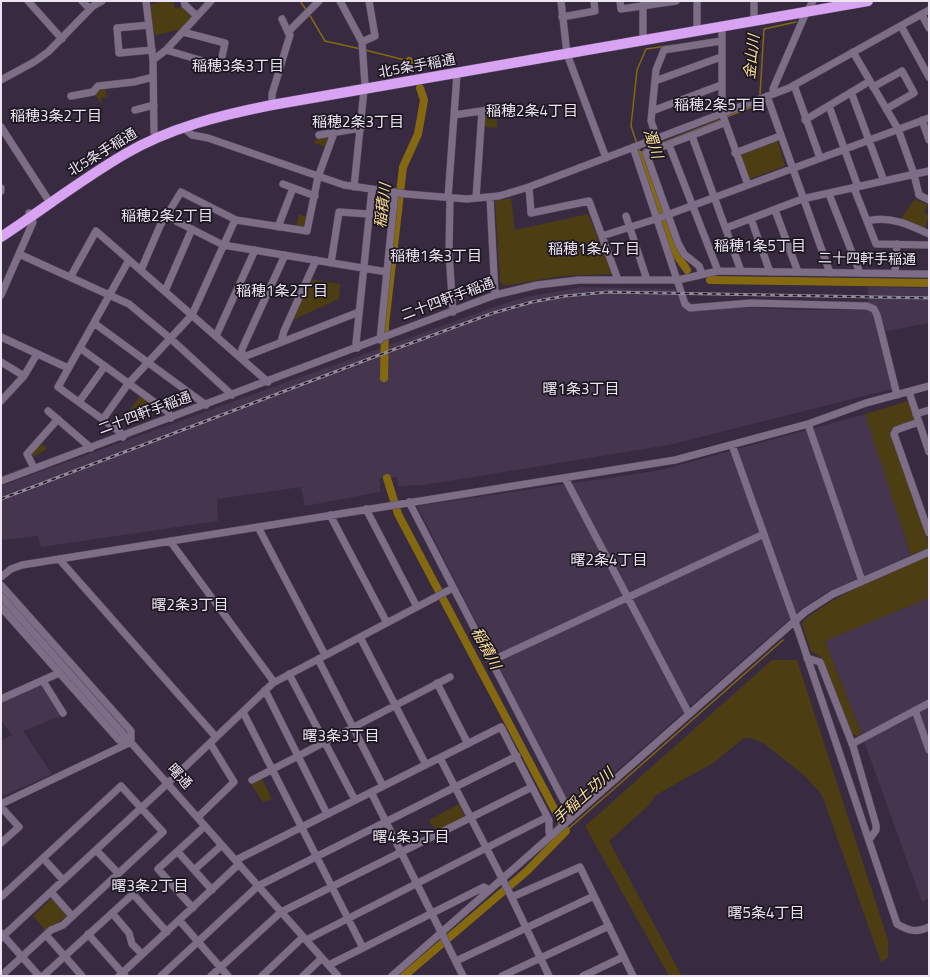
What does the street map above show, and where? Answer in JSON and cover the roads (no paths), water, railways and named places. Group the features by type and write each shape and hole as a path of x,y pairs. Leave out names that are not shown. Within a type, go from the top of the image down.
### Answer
{"highway":[{"name":"北5条手稲通","path":"1,238 30,215 47,198 122,148 154,132 210,113 271,102 457,74 643,36 837,1"},
{"name":"北5条手稲通","path":"365,88 566,52 722,27 810,6 868,1"},
{"name":"北5条手稲通","path":"1,231 30,215 125,153 157,138 212,118 271,102"}],"street":[{"path":"28,1 62,39"},
{"path":"82,1 90,10"},
{"path":"1,79 34,62 62,39 90,10 102,1"},
{"path":"146,1 153,60 154,132"},
{"path":"184,1 185,5 197,16"},
{"path":"153,60 166,50 211,1"},
{"path":"288,32 319,1"},
{"path":"340,1 362,43 363,52 365,88 354,187"},
{"path":"362,43 375,36 369,1"},
{"path":"561,1 566,52 606,158"},
{"path":"562,17 595,11 594,1"},
{"path":"620,1 621,9 643,3 676,1"},
{"path":"697,26 698,1"},
{"path":"754,1 754,16"},
{"path":"643,3 643,36"},
{"path":"810,6 770,94 780,136 830,273"},
{"path":"897,394 878,319 874,309 867,306 751,303 690,308 685,304 646,153 692,136 770,94 794,85 929,10"},
{"path":"922,15 929,28"},
{"path":"271,102 290,35 282,19"},
{"path":"149,25 117,28 120,53 152,50"},
{"path":"901,26 929,77"},
{"path":"722,27 721,86 723,119 748,186"},
{"path":"166,50 220,66 225,43 183,32"},
{"path":"657,138 650,122 656,70 664,50 721,41"},
{"path":"854,52 898,129 914,174 919,195 929,200"},
{"path":"655,81 721,57"},
{"path":"805,120 851,92 902,71 914,93 886,109"},
{"path":"452,312 449,253 449,198 457,74"},
{"path":"71,96 93,92 98,86 134,82 153,77"},
{"path":"794,85 805,120 820,158"},
{"path":"652,111 721,86"},
{"path":"851,92 884,181"},
{"path":"135,110 154,105"},
{"path":"829,106 876,244 929,245"},
{"path":"454,115 508,107"},
{"path":"476,198 482,111"},
{"path":"184,128 192,135 208,138 318,177 354,187 449,198 476,198 490,197 529,187 657,138 723,119"},
{"path":"602,236 715,198 926,119 929,140"},
{"path":"1,127 47,198"},
{"path":"319,136 361,128"},
{"path":"141,270 166,216 181,192 235,220 307,231 318,177 334,133"},
{"path":"692,136 741,271"},
{"path":"735,153 780,136"},
{"path":"669,144 718,271"},
{"path":"637,146 662,217 684,254 699,266 702,274"},
{"path":"726,228 802,199 929,171"},
{"path":"283,184 315,196"},
{"path":"529,187 531,213 590,201 618,280"},
{"path":"278,226 293,188"},
{"path":"357,348 359,312 372,189"},
{"path":"381,339 396,193"},
{"path":"829,194 860,273"},
{"path":"490,197 495,295"},
{"path":"775,210 798,272"},
{"path":"331,263 339,212 369,214"},
{"path":"1,295 33,222 30,215"},
{"path":"166,216 223,245 387,272"},
{"path":"626,216 647,280"},
{"path":"751,219 770,272"},
{"path":"103,419 128,384 192,315 235,220"},
{"path":"867,221 889,220 907,223 929,234"},
{"path":"71,276 96,230 268,382"},
{"path":"165,291 192,230"},
{"path":"895,273 897,244"},
{"path":"216,336 255,250"},
{"path":"19,254 71,276 129,304 171,339 232,395"},
{"path":"241,358 242,349 285,255"},
{"path":"122,437 120,432 58,387 129,260"},
{"path":"282,342 284,331 316,260"},
{"name":"二十四軒手稲通","path":"1,481 122,437 495,295 537,285 579,280 678,280 718,271 929,274"},
{"path":"241,358 359,312"},
{"path":"94,323 206,405"},
{"path":"1,337 68,368"},
{"path":"80,348 168,412 171,418"},
{"path":"1,401 24,376 37,354"},
{"path":"1,362 24,376"},
{"path":"79,402 105,366"},
{"path":"1,577 16,566 366,510 400,503 675,460 808,424 866,403 929,386"},
{"path":"909,392 919,422 927,437 929,452"},
{"path":"916,414 929,410"},
{"path":"48,411 91,448"},
{"path":"34,468 27,454 58,419"},
{"path":"919,422 896,430 894,434 927,523 929,533"},
{"path":"808,424 862,581"},
{"path":"732,444 795,621 897,924 910,931 917,931 929,927"},
{"path":"565,478 689,714"},
{"path":"409,502 572,818"},
{"path":"366,510 417,607"},
{"path":"330,515 387,623"},
{"path":"258,527 325,655"},
{"path":"490,661 764,534"},
{"path":"170,541 274,682"},
{"path":"392,976 443,934 490,890 503,881 551,835 816,604 862,581 929,552"},
{"path":"59,559 216,738"},
{"path":"1,585 131,731 131,742"},
{"path":"39,976 2,936 168,783 274,682 453,588"},
{"name":"曙通","path":"1,596 338,976"},
{"path":"1,607 119,740 131,742"},
{"path":"360,637 426,765"},
{"path":"807,658 820,662 852,744 876,825 876,830 869,840"},
{"path":"318,659 384,786"},
{"path":"1,699 60,673"},
{"path":"289,674 355,800"},
{"path":"252,780 450,677"},
{"path":"43,681 63,713"},
{"path":"437,683 468,744"},
{"path":"265,690 327,814"},
{"path":"852,744 929,703"},
{"path":"915,710 929,750"},
{"path":"243,712 303,827 363,948"},
{"path":"88,934 122,975 142,954 212,890 237,862 327,814 501,727 548,817 549,832 551,835"},
{"path":"1,804 131,742"},
{"path":"198,817 234,782 210,743"},
{"path":"161,976 258,886 517,756"},
{"path":"440,758 510,894 549,976"},
{"path":"1,897 121,786 163,832 62,925 46,935 2,976"},
{"path":"211,976 281,912 532,787"},
{"path":"371,792 402,852 431,914 464,976"},
{"path":"1,807 18,827 1,843"},
{"path":"262,976 304,938 416,884 548,817"},
{"path":"193,908 158,869 205,826"},
{"path":"194,870 222,845"},
{"path":"96,850 118,873"},
{"path":"178,852 212,890"},
{"path":"43,858 63,880"},
{"path":"510,894 580,867 633,976"},
{"path":"329,965 484,887 490,890"},
{"path":"51,892 72,916"},
{"path":"43,976 133,894 167,932"},
{"path":"456,961 594,896"},
{"path":"112,913 129,934 132,944 142,954"},
{"path":"179,920 228,976"},
{"path":"502,976 609,926"},
{"path":"46,935 82,976"},
{"path":"583,976 623,957"},
{"path":"303,976 322,958"}],"waterway":[{"name":"稲積川","path":"300,1 307,11"},
{"name":"稲積川","path":"309,14 325,41 361,49"},
{"name":"金山川","path":"760,94 764,29 796,22"},
{"name":"濁川","path":"637,144 631,126 637,70 646,49 674,45"},
{"name":"稲積川","path":"365,50 409,61"},
{"name":"稲積川","path":"409,61 411,66"},
{"name":"稲積川","path":"384,378 385,325 403,167 418,134 424,100 420,88"},
{"name":"金山川","path":"726,117 752,107"},
{"name":"金山川","path":"641,155 644,150 721,120"},
{"name":"金山川","path":"638,147 641,155"},
{"name":"濁川","path":"641,155 672,248 687,270"},
{"name":"濁川","path":"710,280 929,283"},
{"name":"稲積川","path":"387,478 398,514 566,831 527,871 404,976"},
{"name":"手稲土功川","path":"566,831 783,640"}],"railway":[{"path":"1,499 395,349 493,313 532,302 565,296 608,292 929,298"}],"district":[{"name":"稲穂3条3丁目","path":"238,67"},
{"name":"稲穂2条5丁目","path":"720,106"},
{"name":"稲穂2条4丁目","path":"532,112"},
{"name":"稲穂3条2丁目","path":"56,117"},
{"name":"稲穂2条3丁目","path":"358,123"},
{"name":"稲穂2条2丁目","path":"167,217"},
{"name":"稲穂1条5丁目","path":"760,247"},
{"name":"稲穂1条4丁目","path":"594,250"},
{"name":"稲穂1条3丁目","path":"436,257"},
{"name":"稲穂1条2丁目","path":"282,292"},
{"name":"曙1条3丁目","path":"581,390"},
{"name":"曙2条4丁目","path":"609,561"},
{"name":"曙2条3丁目","path":"190,606"},
{"name":"曙3条3丁目","path":"341,737"},
{"name":"曙4条3丁目","path":"411,838"},
{"name":"曙3条2丁目","path":"150,887"},
{"name":"曙5条4丁目","path":"766,914"}]}
